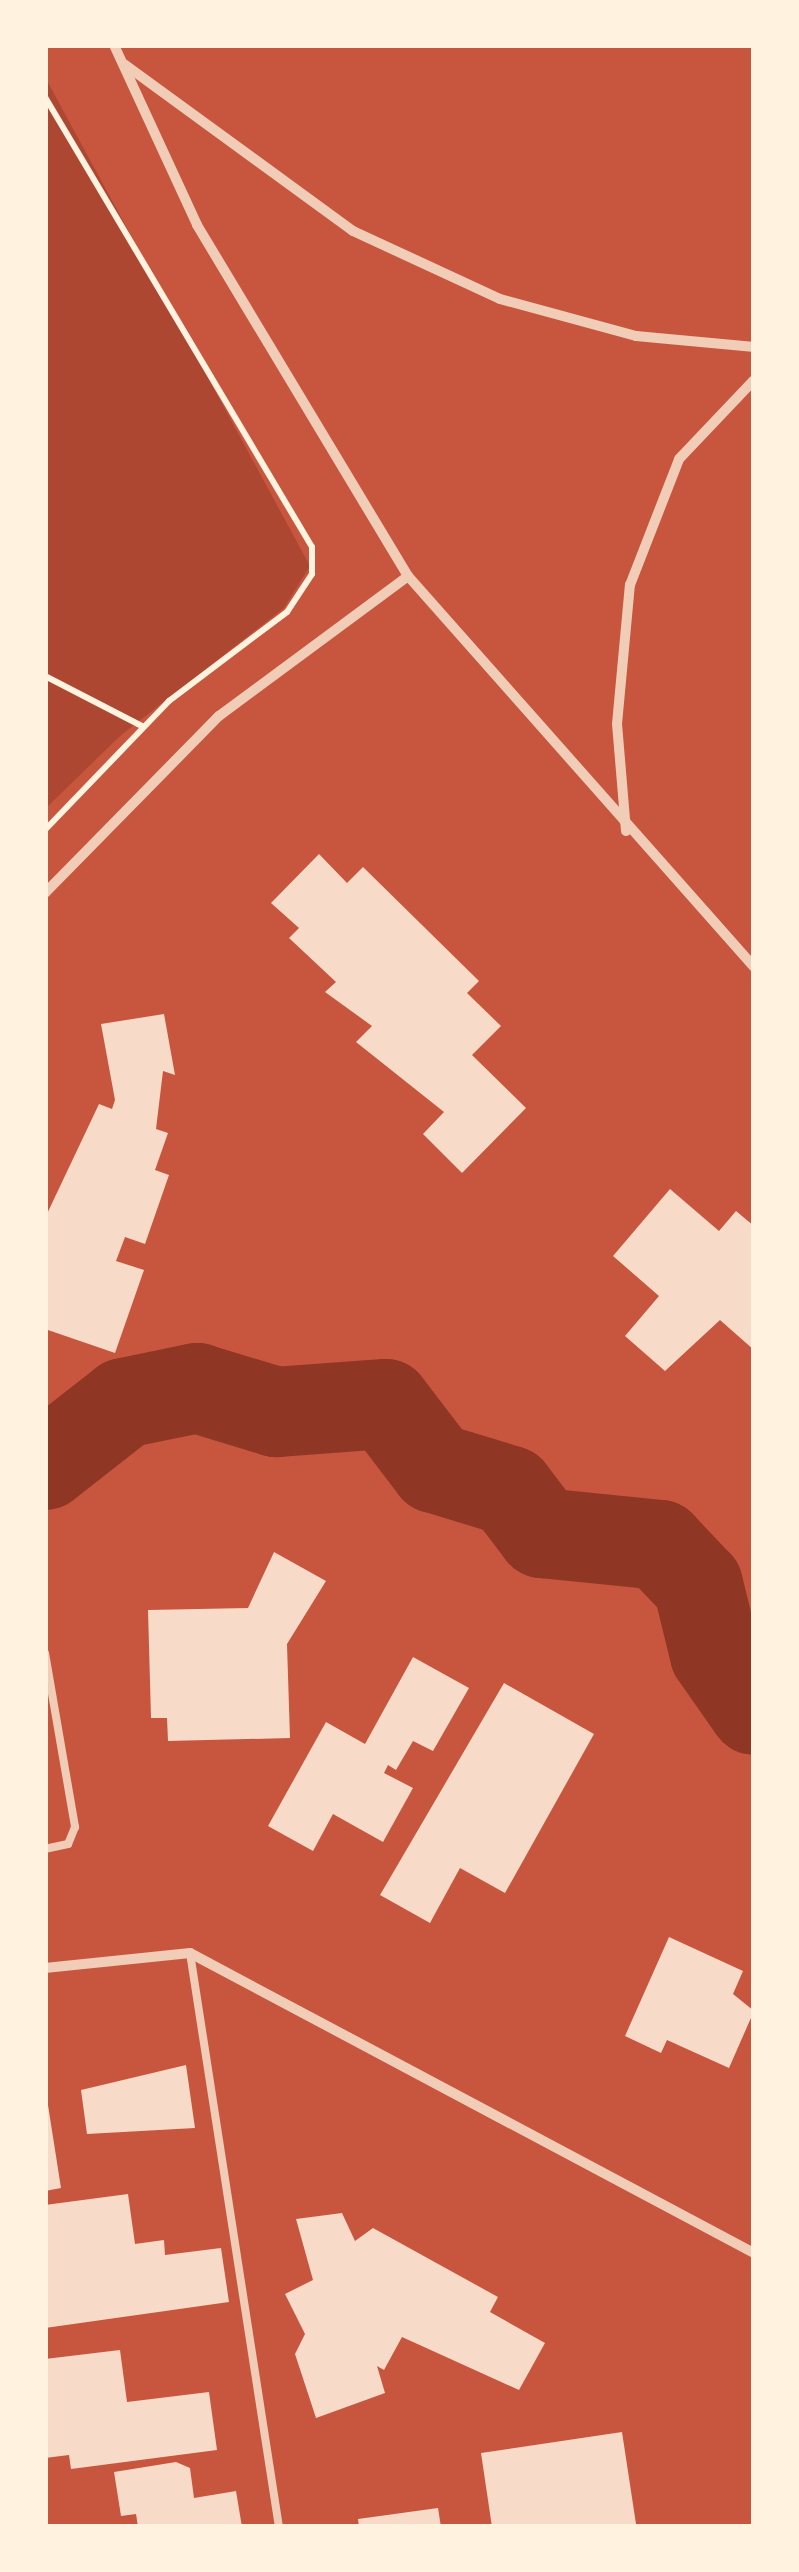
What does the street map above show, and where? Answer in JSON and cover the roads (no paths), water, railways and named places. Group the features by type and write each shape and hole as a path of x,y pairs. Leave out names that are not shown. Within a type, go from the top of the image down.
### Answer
{"street":[{"path":"114,45 196,226 408,576 626,832 754,967"},
{"path":"124,64 353,231 500,299 636,336 754,347"},
{"path":"626,832 618,724 630,585 680,459 754,380"},
{"path":"45,893 218,716 408,576"},
{"path":"45,1968 190,1953 754,2254"}],"lane":[{"path":"45,1653 75,1827 68,1844 45,1849"},
{"path":"190,1953 278,2527"}],"waterway":[{"path":"45,1465 124,1403 197,1388 276,1412 386,1404 435,1468 510,1491 542,1533 660,1545 698,1585 715,1654 754,1710"}]}
